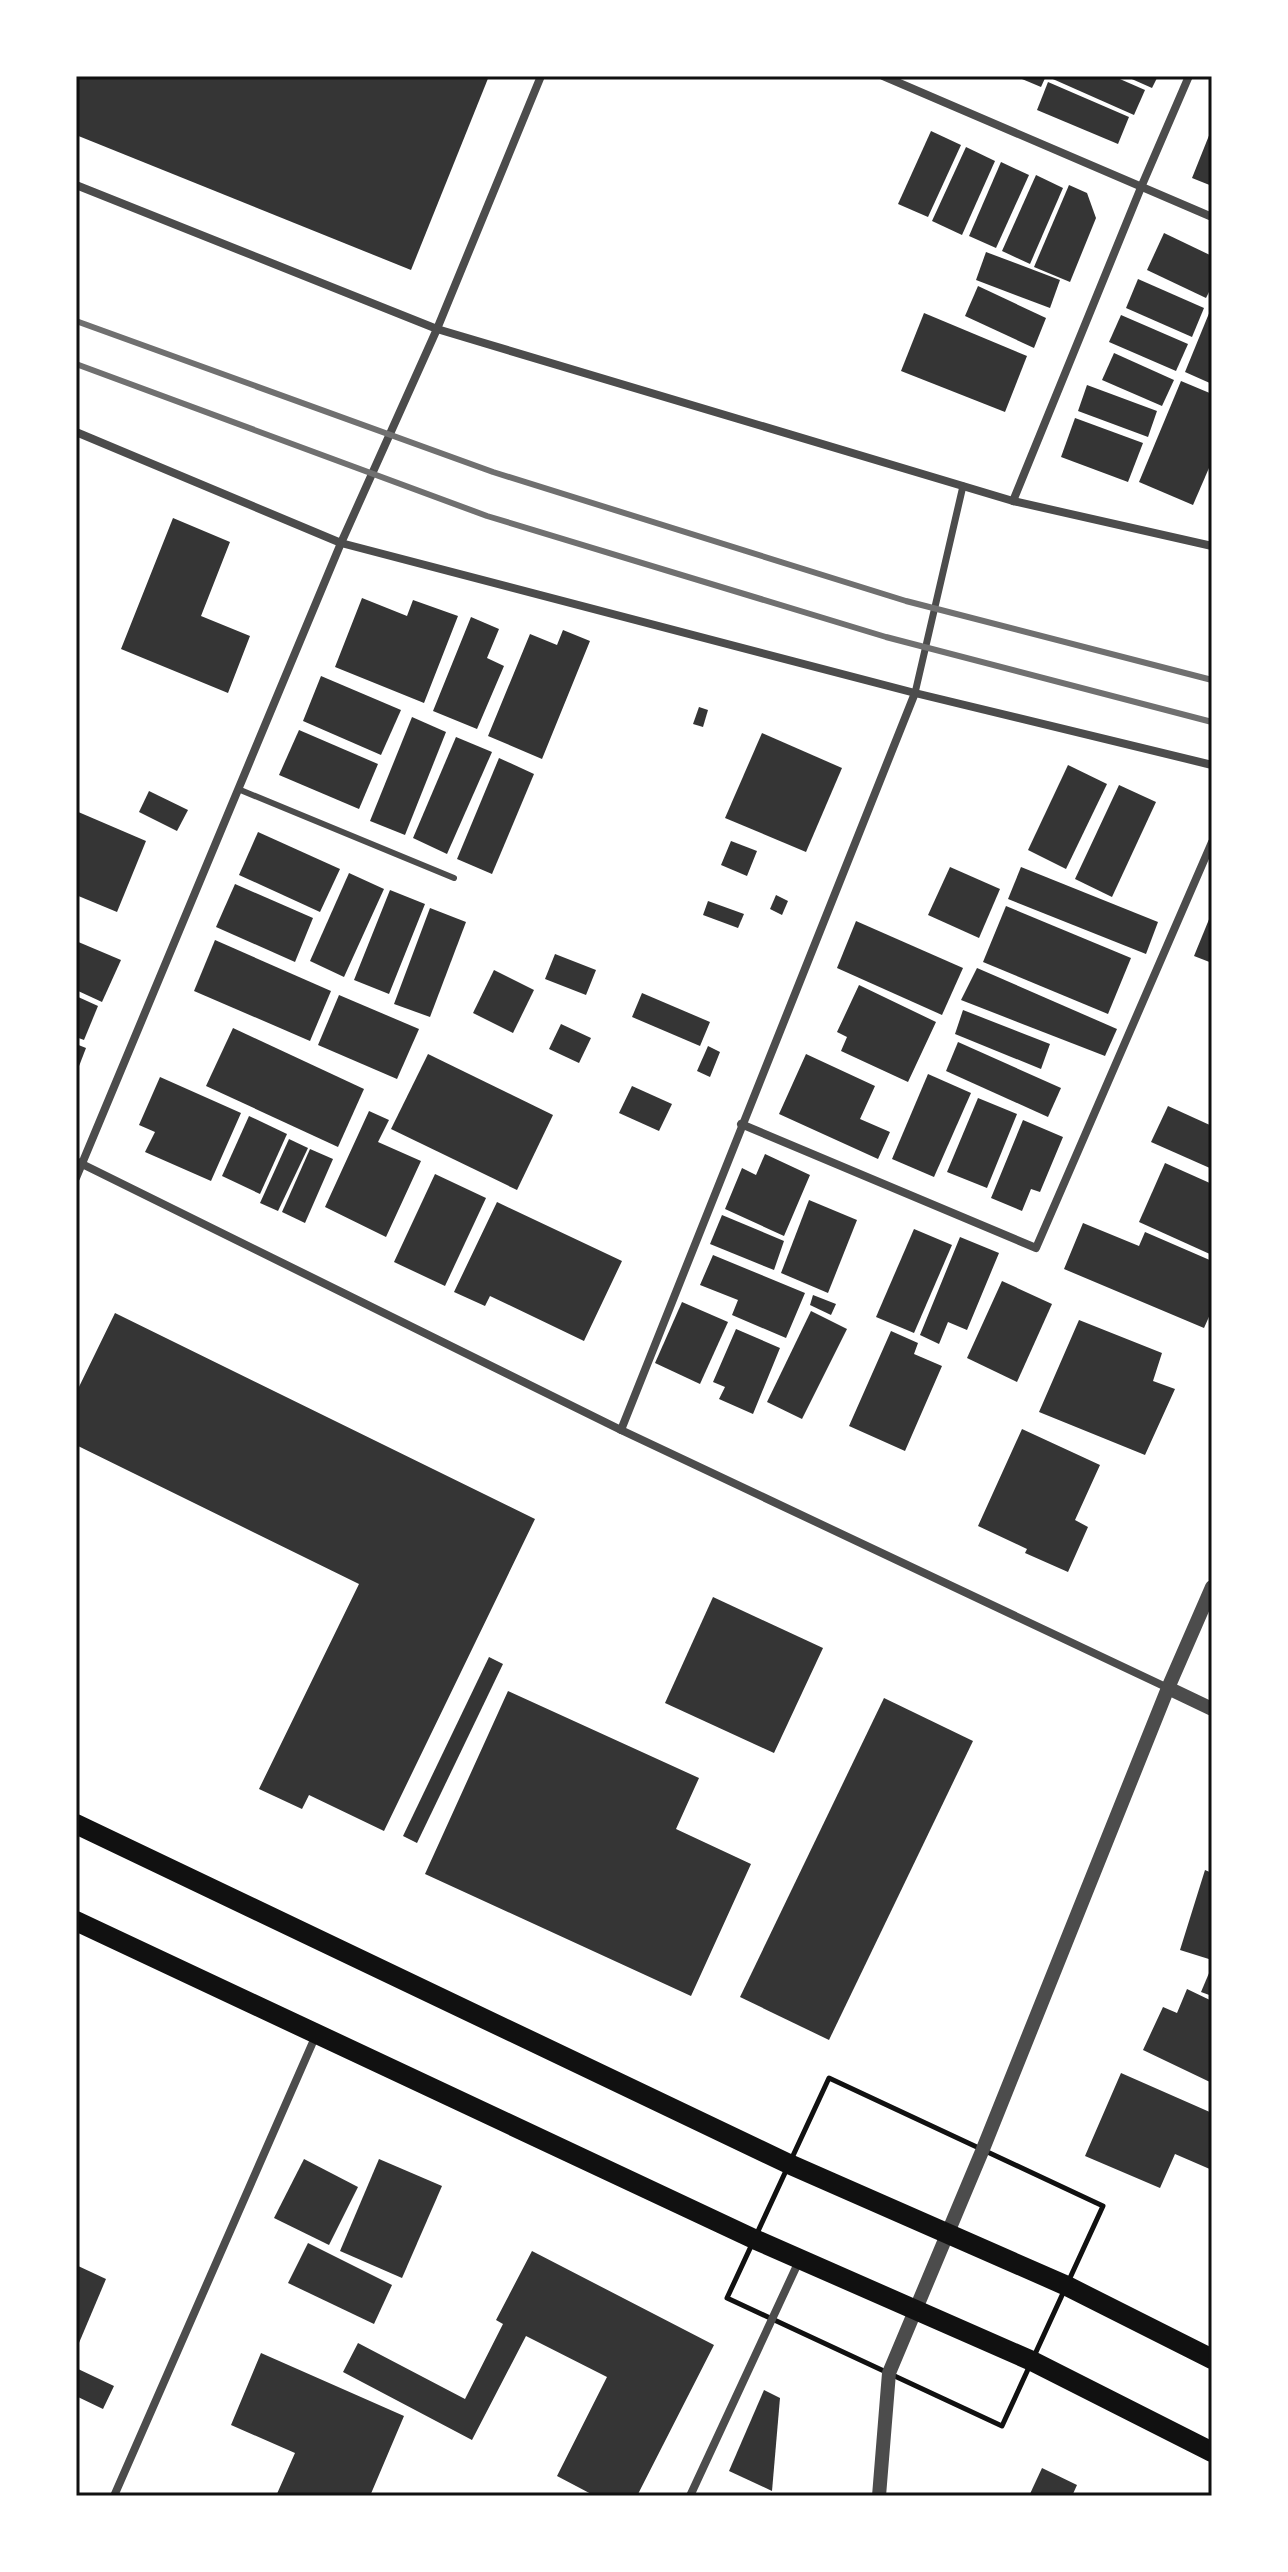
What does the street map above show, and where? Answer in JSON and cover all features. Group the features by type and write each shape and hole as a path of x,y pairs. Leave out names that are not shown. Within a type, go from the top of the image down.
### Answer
{"main road":[{"path":"76,1824 789,2164 1067,2286 1212,2359"},
{"path":"76,1921 800,2259 1032,2361 1212,2452"}],"street":[{"path":"76,1178 79,1163 341,543 437,329 541,76"},
{"path":"883,76 1212,217"},
{"path":"1013,501 1189,76"},
{"path":"76,185 437,329 1013,501 1212,546"},
{"path":"76,432 341,543 915,693 1212,765"},
{"path":"621,1430 915,693 963,486"},
{"path":"741,1124 1036,1248 1212,842"},
{"path":"79,1163 621,1430 1212,1709"},
{"path":"879,2496 889,2373 1212,1587"},
{"path":"114,2496 317,2034"},
{"path":"690,2496 800,2259"}],"lane":[{"path":"238,789 454,878"}],"building":[{"path":"76,76 489,76 411,270 76,135"},
{"path":"1015,76 1046,76 1041,87"},
{"path":"1046,76 1113,76 1145,90 1134,115"},
{"path":"1125,76 1158,76 1152,88"},
{"path":"1048,82 1129,117 1118,144 1037,110"},
{"path":"1212,128 1212,186 1192,178"},
{"path":"931,131 961,145 928,217 898,204"},
{"path":"966,147 995,161 962,235 932,221"},
{"path":"1001,162 1029,175 996,248 969,236"},
{"path":"1036,175 1063,188 1030,264 1002,251"},
{"path":"1069,185 1087,193 1096,218 1070,282 1034,267"},
{"path":"1164,233 1212,256 1212,286 1206,298 1147,270"},
{"path":"986,252 1060,280 1050,308 976,280"},
{"path":"1138,279 1204,308 1192,337 1126,308"},
{"path":"978,286 1046,318 1034,348 965,316"},
{"path":"1212,306 1212,384 1185,372"},
{"path":"924,313 1027,356 1005,412 901,371"},
{"path":"1121,315 1188,344 1176,371 1109,342"},
{"path":"1114,353 1174,380 1162,406 1102,380"},
{"path":"1181,381 1212,394 1212,461 1193,505 1139,482"},
{"path":"1087,385 1157,411 1148,437 1078,411"},
{"path":"1075,418 1143,443 1128,482 1061,457"},
{"path":"173,518 230,542 201,616 250,636 228,693 121,649"},
{"path":"362,598 407,616 413,600 458,616 424,703 335,667"},
{"path":"471,617 499,629 487,658 504,666 477,729 433,711"},
{"path":"563,630 590,641 542,759 488,736 530,634 557,645"},
{"path":"321,676 401,710 381,755 303,721"},
{"path":"699,707 708,710 703,727 693,724"},
{"path":"412,717 446,732 405,835 370,821"},
{"path":"299,730 378,764 359,809 279,775"},
{"path":"762,733 842,768 806,852 725,818"},
{"path":"456,737 492,752 447,854 413,838"},
{"path":"499,758 534,774 492,874 457,859"},
{"path":"1068,765 1107,784 1066,869 1028,850"},
{"path":"1119,785 1156,802 1112,897 1075,879"},
{"path":"149,791 188,810 177,831 139,812"},
{"path":"76,811 146,841 117,912 76,895"},
{"path":"258,832 340,869 320,912 239,875"},
{"path":"731,841 757,851 747,876 721,865"},
{"path":"950,867 1000,889 979,938 928,915"},
{"path":"1021,867 1158,922 1146,954 1008,899"},
{"path":"349,873 384,889 344,977 310,961"},
{"path":"235,884 313,918 295,962 216,927"},
{"path":"390,890 425,904 389,994 354,980"},
{"path":"776,895 788,901 782,915 770,909"},
{"path":"708,901 744,914 738,928 703,915"},
{"path":"1006,906 1131,958 1108,1014 983,962"},
{"path":"430,908 466,922 430,1017 394,1004"},
{"path":"1212,912 1212,963 1194,956"},
{"path":"856,921 963,968 942,1015 837,968"},
{"path":"215,940 331,991 310,1041 194,991"},
{"path":"76,941 121,960 102,1002 76,990"},
{"path":"555,954 596,970 586,995 545,979"},
{"path":"977,968 1117,1029 1105,1056 961,1000"},
{"path":"494,970 534,990 513,1033 473,1013"},
{"path":"859,985 936,1022 908,1082 841,1051 847,1037 837,1032"},
{"path":"642,993 710,1022 700,1046 632,1017"},
{"path":"339,995 419,1029 397,1079 318,1045"},
{"path":"76,996 98,1006 84,1040 76,1037"},
{"path":"963,1010 1050,1044 1041,1069 955,1034"},
{"path":"561,1024 591,1038 579,1063 549,1049"},
{"path":"233,1028 364,1089 338,1147 206,1086"},
{"path":"958,1042 1061,1088 1048,1117 946,1071"},
{"path":"76,1044 86,1048 76,1074"},
{"path":"708,1046 720,1052 710,1077 697,1071"},
{"path":"428,1054 553,1115 517,1190 391,1129"},
{"path":"806,1054 875,1086 860,1119 890,1132 878,1159 779,1114"},
{"path":"928,1074 971,1093 934,1177 892,1159"},
{"path":"160,1077 241,1113 211,1181 145,1152 155,1132 139,1125"},
{"path":"632,1086 672,1104 659,1131 619,1113"},
{"path":"978,1098 1017,1114 987,1188 947,1172"},
{"path":"1168,1106 1212,1126 1212,1169 1151,1142"},
{"path":"369,1111 389,1120 378,1142 421,1161 386,1237 325,1207"},
{"path":"249,1116 287,1134 260,1194 222,1176"},
{"path":"1023,1120 1063,1137 1040,1192 1031,1189 1022,1211 991,1198"},
{"path":"289,1139 308,1148 278,1211 260,1203"},
{"path":"310,1149 333,1159 305,1223 282,1212"},
{"path":"765,1154 810,1175 784,1236 725,1209 742,1168 756,1175"},
{"path":"1165,1163 1212,1184 1212,1255 1139,1222"},
{"path":"435,1174 486,1198 445,1286 394,1262"},
{"path":"809,1200 857,1220 828,1293 781,1273"},
{"path":"497,1202 622,1261 584,1341 490,1296 485,1306 454,1292"},
{"path":"722,1215 784,1241 774,1270 710,1244"},
{"path":"1083,1223 1139,1246 1145,1232 1212,1261 1212,1310 1204,1328 1064,1269"},
{"path":"914,1229 952,1245 914,1333 876,1317"},
{"path":"960,1237 999,1253 967,1330 948,1322 939,1344 920,1335"},
{"path":"713,1255 805,1293 786,1338 732,1315 738,1300 700,1285"},
{"path":"1002,1281 1052,1304 1017,1382 967,1358"},
{"path":"813,1295 836,1304 831,1315 810,1305"},
{"path":"682,1302 728,1322 700,1384 655,1363"},
{"path":"811,1311 847,1329 802,1419 767,1402"},
{"path":"115,1313 535,1519 384,1831 309,1795 302,1809 259,1789 359,1584 76,1445 76,1393"},
{"path":"1079,1320 1162,1353 1153,1381 1175,1389 1145,1455 1039,1412"},
{"path":"736,1329 780,1348 753,1414 719,1399 725,1387 713,1382"},
{"path":"891,1331 918,1343 914,1354 942,1366 905,1451 849,1426"},
{"path":"1022,1429 1100,1465 1075,1520 1088,1527 1068,1572 1025,1553 1027,1549 978,1526"},
{"path":"713,1597 823,1648 774,1753 665,1703"},
{"path":"489,1657 503,1664 417,1843 403,1836"},
{"path":"508,1691 699,1778 676,1829 751,1864 691,1996 425,1874"},
{"path":"884,1698 973,1741 829,2040 740,1997"},
{"path":"1205,1870 1212,1873 1212,1960 1180,1950"},
{"path":"1212,1966 1212,1996 1201,1992"},
{"path":"1187,1989 1212,2001 1212,2083 1143,2050 1163,2007 1177,2013"},
{"path":"1121,2073 1212,2113 1212,2170 1175,2154 1160,2188 1085,2156"},
{"path":"304,2159 358,2187 329,2245 274,2218"},
{"path":"379,2159 442,2186 402,2278 340,2251"},
{"path":"308,2243 392,2285 374,2324 288,2283"},
{"path":"532,2251 714,2345 637,2496 595,2496 557,2476 607,2377 526,2336 472,2440 343,2372 358,2343 465,2399 503,2324 496,2320"},
{"path":"76,2265 106,2279 76,2350"},
{"path":"261,2353 404,2416 370,2496 276,2496 295,2453 231,2425"},
{"path":"76,2368 114,2386 103,2409 78,2397 76,2402"},
{"path":"764,2390 780,2398 772,2491 729,2471"},
{"path":"1042,2468 1077,2485 1072,2496 1029,2496"}],"railway":[{"path":"76,321 493,472 906,601 1212,680"},
{"path":"76,364 487,516 886,637 1212,722"}]}
